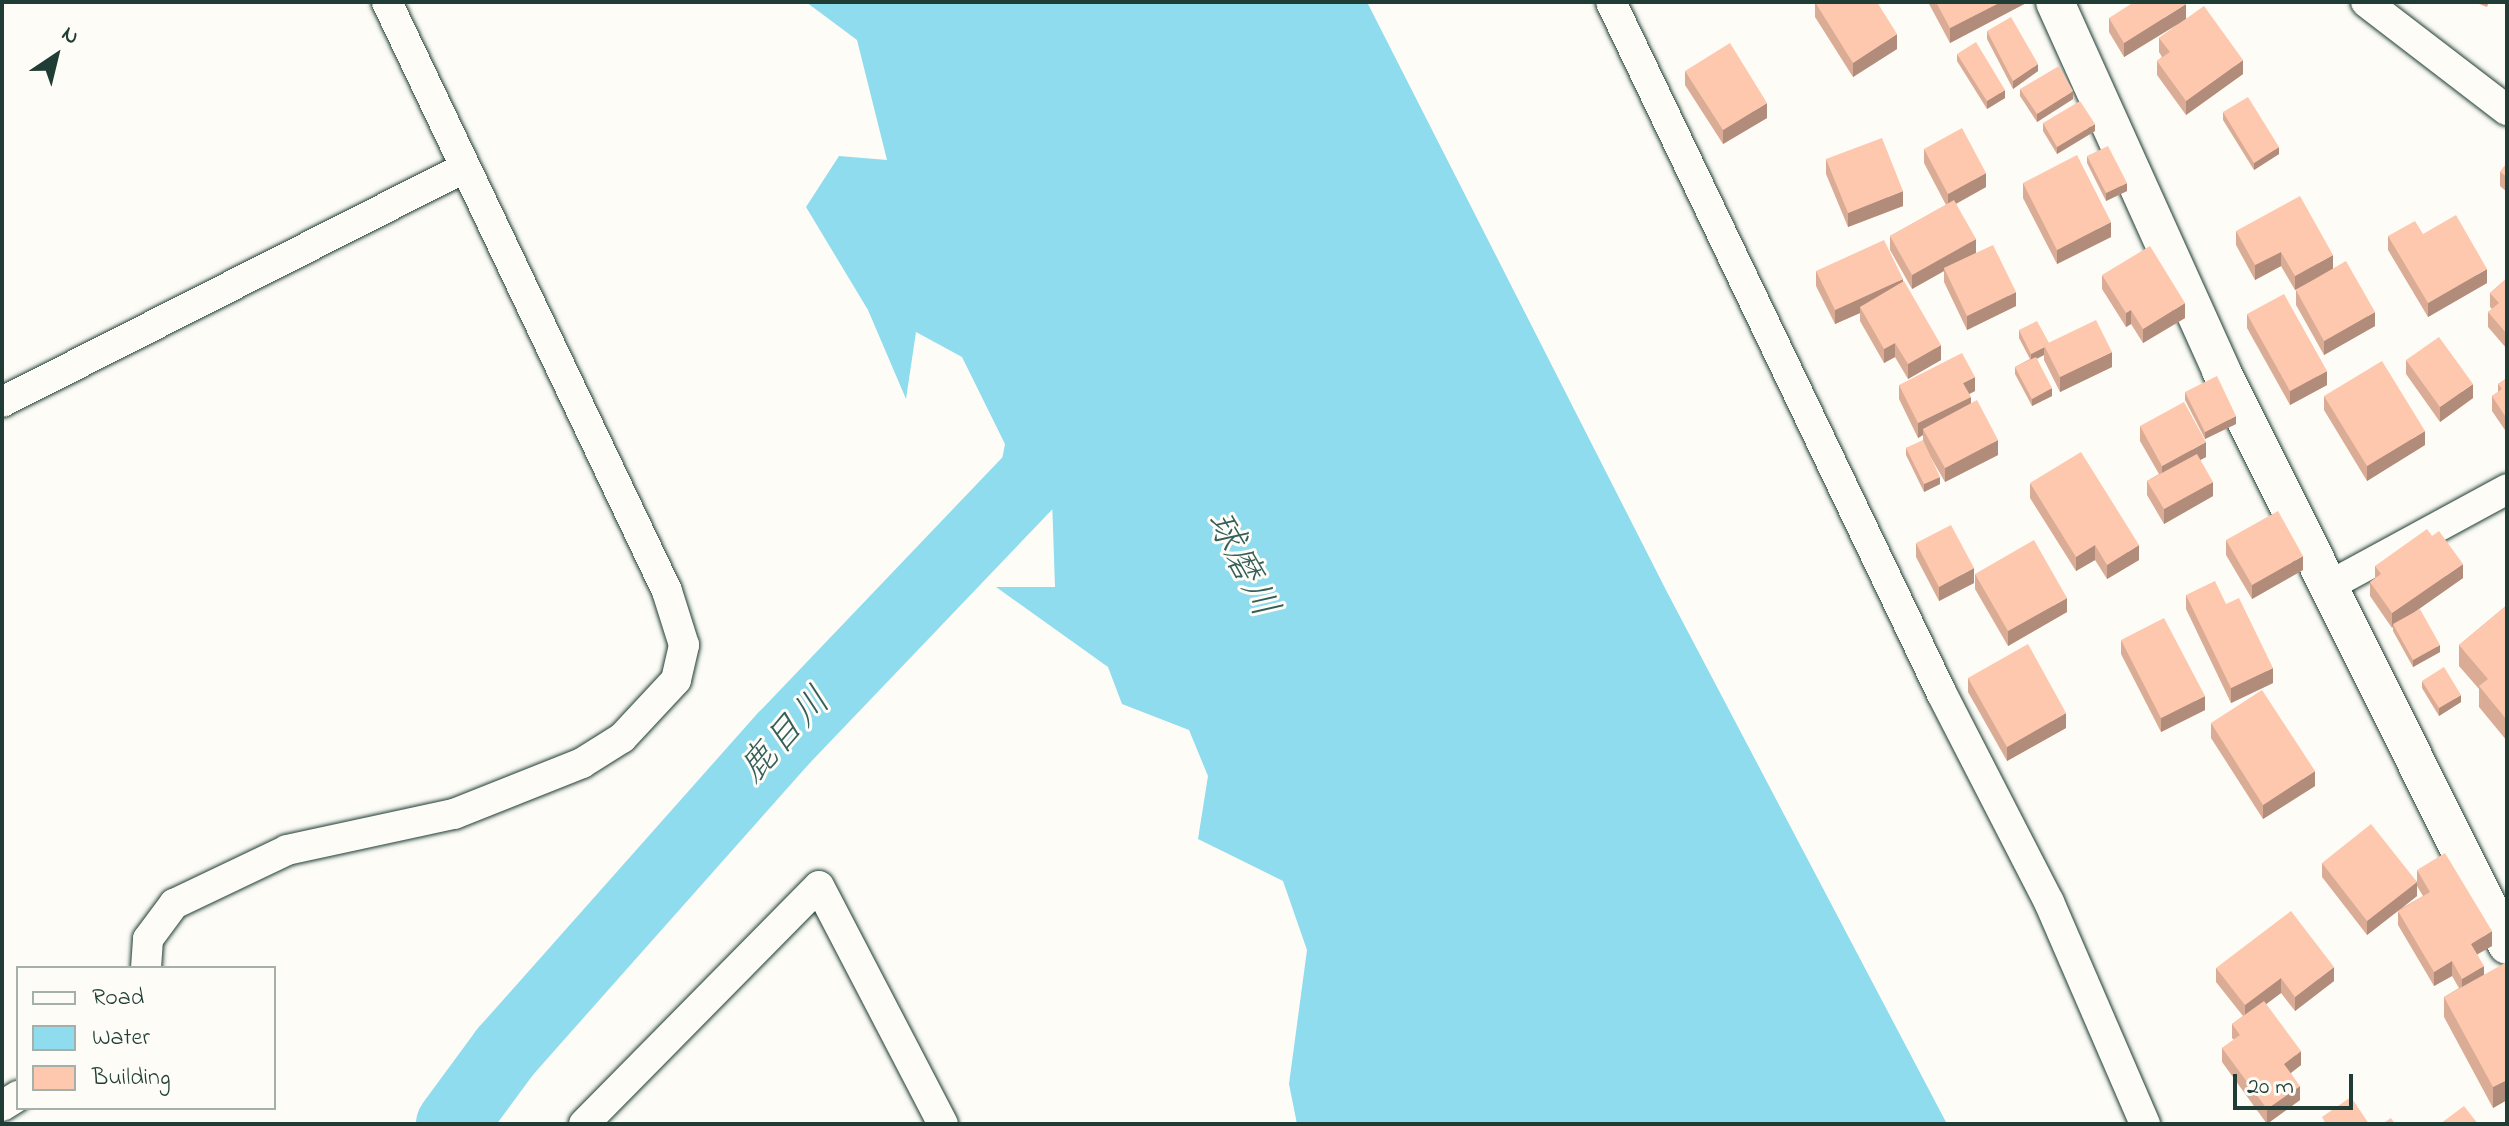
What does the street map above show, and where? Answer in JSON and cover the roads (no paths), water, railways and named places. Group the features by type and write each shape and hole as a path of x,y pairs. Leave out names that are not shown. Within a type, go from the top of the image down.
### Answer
{"street":[{"path":"146,966 148,939 174,904 287,850 454,814 582,763 622,738 676,680 684,645 667,591 462,169 387,2"},
{"path":"1611,2 1942,694 2049,902 2145,1124"},
{"path":"2055,2 2325,588 2507,945"},
{"path":"2366,2 2507,110"},
{"path":"2,402 462,169"},
{"path":"2325,588 2507,489"},
{"path":"584,1124 819,886 943,1124"}],"water":[{"name":"球磨川","path":"806,2 1367,2 1667,592 1947,1124 1297,1124 1289,1084 1307,950 1283,881 1198,839 1208,776 1189,730 1122,704 1108,667 996,587 1055,587 1052,499 997,485 1005,444 962,357 916,332 906,399 868,310 806,207 839,156 887,160 857,40"}],"waterway":[{"name":"鹿目川","path":"452,1124 505,1052 784,738 1087,421"}]}
